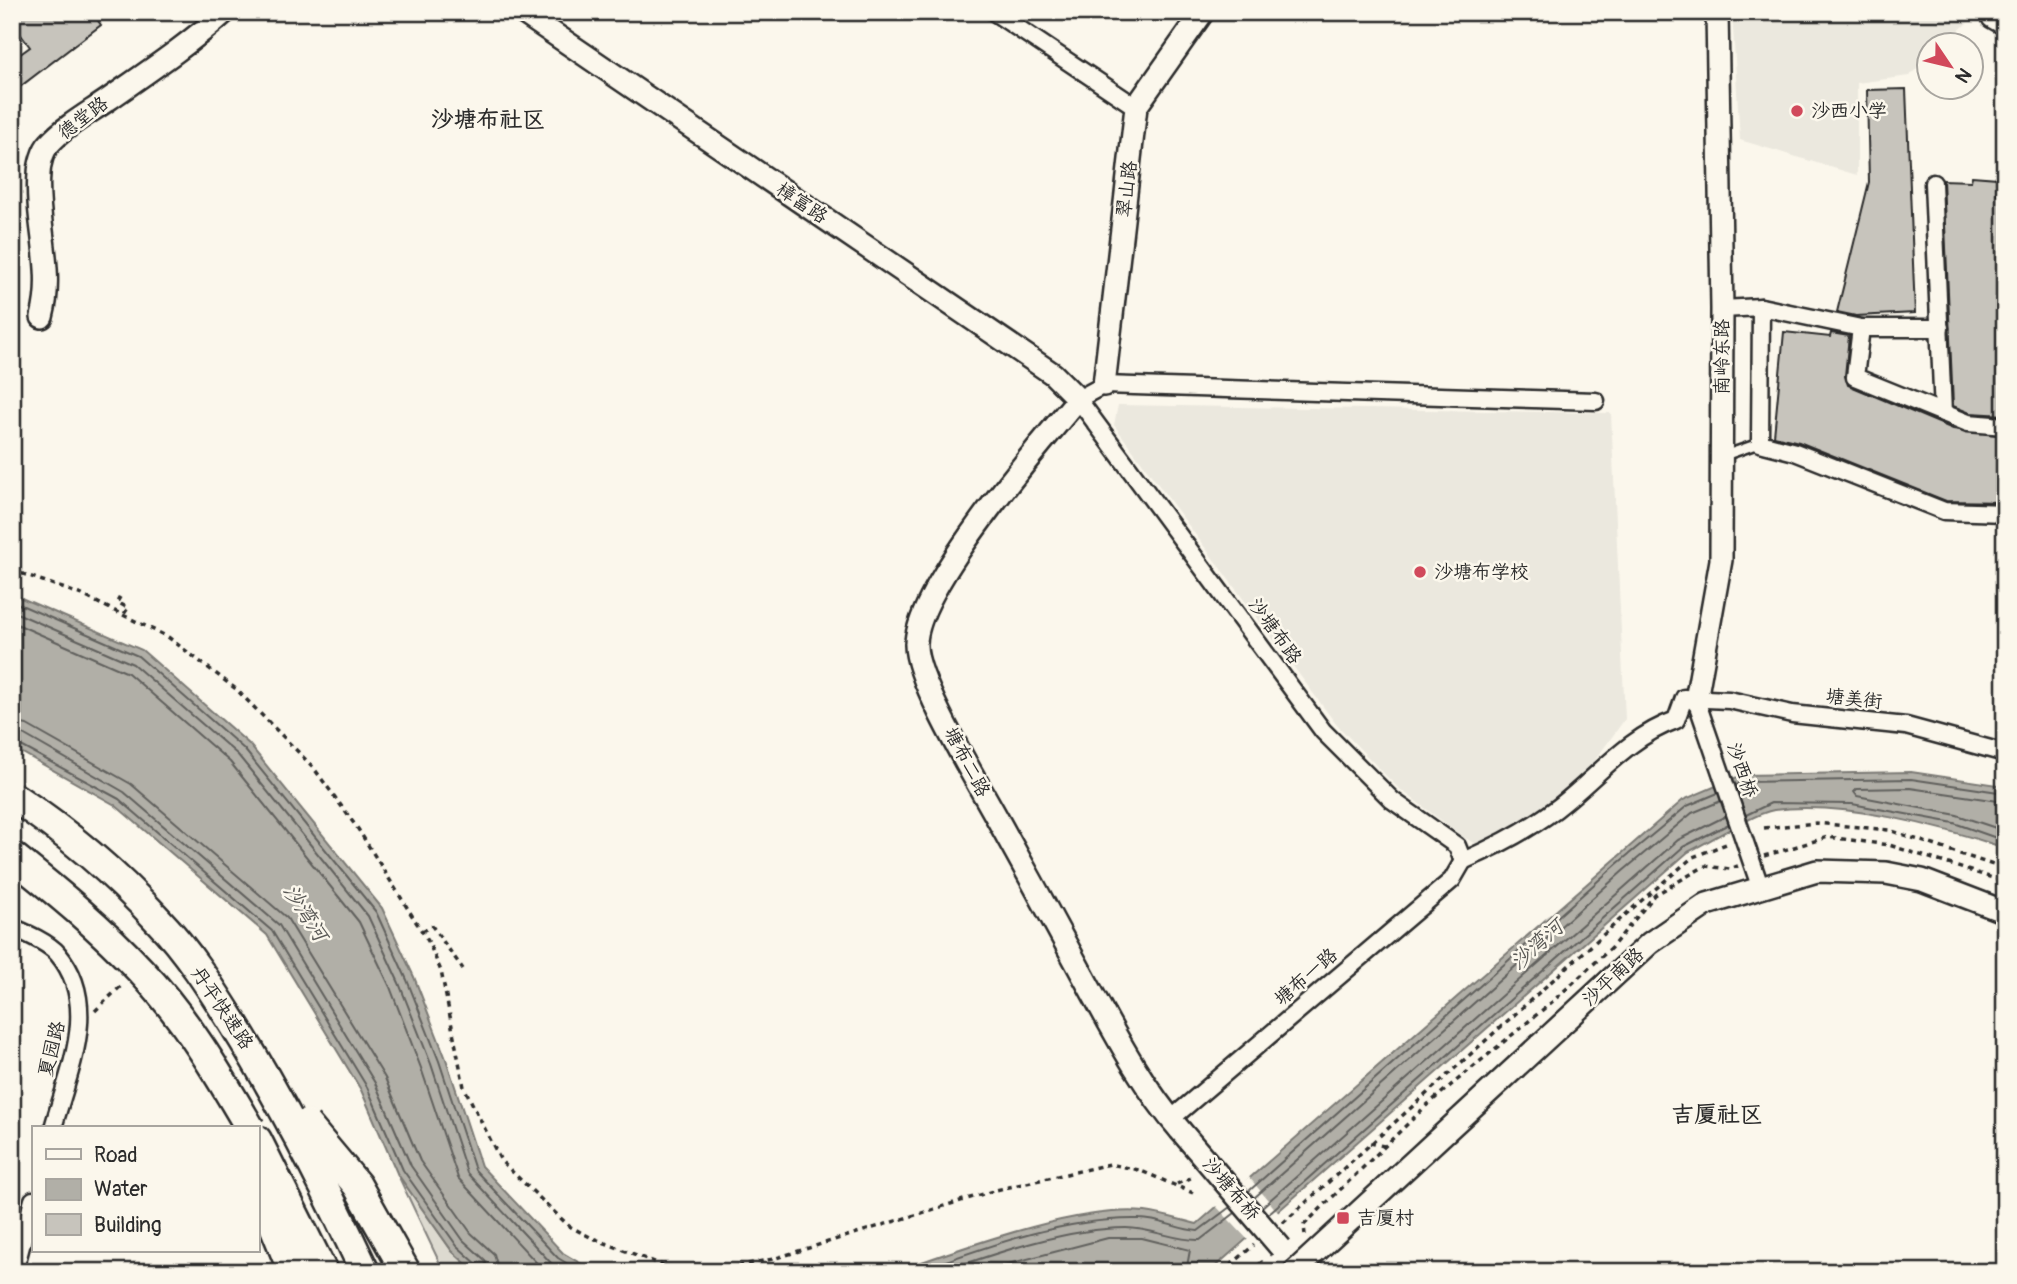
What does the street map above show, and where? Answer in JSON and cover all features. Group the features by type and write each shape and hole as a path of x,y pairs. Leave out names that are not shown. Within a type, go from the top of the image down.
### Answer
{"highway":[{"name":"丹平快速路","path":"12,796 105,867 160,921 214,994 269,1081 325,1184 365,1272"},
{"name":"丹平快速路","path":"12,856 72,904 142,972 206,1053 249,1126"},
{"path":"72,904 135,977 193,1057 232,1126"},
{"path":"269,1081 357,1185 406,1272"},
{"path":"259,1144 323,1272"},
{"path":"259,1189 293,1272"}],"street":[{"name":"德堂路","path":"42,317 47,299 47,280 38,185 39,169 47,146 69,126 192,41 225,12"},
{"path":"994,12 1136,107"},
{"name":"翠山路","path":"1104,385 1136,107 1203,12"},
{"name":"南岭东路","path":"1696,700 1721,561 1722,309 1717,12"},
{"path":"1993,12 1991,19 2005,27"},
{"name":"樟富路","path":"526,13 1053,374 1079,399"},
{"path":"1933,183 1943,413"},
{"path":"1722,309 1761,307 1861,328 1940,328"},
{"path":"1761,307 1760,443 1795,452 1944,510 2005,513"},
{"path":"1861,328 1855,377 1968,423 2005,426"},
{"path":"1079,399 1104,385 1596,401"},
{"name":"沙塘布路","path":"1079,399 1323,731 1345,757 1392,800 1453,842 1461,851 1463,862"},
{"name":"塘布二路","path":"1079,399 1015,474 958,556 928,604 916,643 925,682 957,745 1134,1068 1175,1125"},
{"path":"1463,862 1517,834 1557,808 1614,756 1659,726 1675,720 1684,698 1696,700"},
{"name":"塘美街","path":"1696,700 1729,700 1792,713 1906,726 2005,753"},
{"name":"沙西桥","path":"1696,700 1760,886"},
{"name":"塘布一路","path":"1175,1125 1452,880 1463,862"},
{"name":"沙平南路","path":"1296,1270 1650,943 1707,904 1817,871 1886,873 1956,891 2005,912"},
{"name":"夏园路","path":"12,927 58,953 79,989 81,1023 54,1126"},
{"name":"沙塘布桥","path":"1175,1125 1279,1238 1296,1270"},
{"path":"14,1269 32,1204"}],"lane":[{"path":"1721,457 1760,443"}],"path":[{"path":"12,570 82,595 168,637 204,662 295,747 358,828 422,931 441,971 464,1087 501,1161 569,1226 662,1265 680,1269 728,1270 996,1190 1110,1164 1139,1170 1178,1184 1194,1193"},
{"path":"120,597 117,602 128,608 124,615"},
{"path":"1764,828 1816,823 1888,830 2005,869"},
{"path":"1279,1238 1370,1143 1693,857 1726,844"},
{"path":"422,931 432,926 463,969"},
{"path":"81,1023 126,981"},
{"path":"1370,1143 1384,1146"},
{"path":"1223,1272 1256,1244"}],"shaded area":[{"name":"沙西小学","path":"1732,12 1979,12 1957,32 1916,32 1916,69 1909,76 1857,83 1857,175 1740,140"},
{"name":"沙塘布学校","path":"1118,405 1611,413 1625,719 1593,763 1547,805 1478,845 1463,837 1396,786 1336,724 1114,425"},
{"path":"397,1173 452,1251 475,1272 444,1272"}],"water":[{"name":"沙湾河","path":"12,594 142,650 249,744 382,908 414,977 446,1059 481,1166 563,1253 595,1272 475,1272 452,1251 397,1173 361,1090 267,935 115,805 12,747"},
{"name":"沙湾河","path":"1911,772 2005,786 2005,848 1891,817 1830,809 1774,810 1731,828 1688,852 1209,1272 893,1272 1018,1231 1086,1215 1145,1212 1197,1224 1683,800 1742,775"}],"pier":[{"path":"1249,1177 1281,1216 1250,1242 1215,1205"}],"building":[{"path":"12,12 92,12 101,25 21,86 12,75 12,60 30,47 12,23"},
{"path":"1906,89 1915,313 1856,316 1837,312 1869,182 1867,90"},
{"path":"1972,176 1997,178 1997,194 2004,195 2005,415 1970,413 1953,406 1943,180 1971,181"},
{"path":"1784,332 1830,337 1831,333 1849,336 1845,376 1848,385 1953,429 2005,436 2005,502 1946,501 1799,442 1774,436"}],"place":[{"name":"沙西小学","path":"1797,111"},
{"name":"沙塘布学校","path":"1420,572"},
{"name":"吉厦村","path":"1343,1218"}],"district":[{"name":"沙塘布社区","path":"488,119"},
{"name":"吉厦社区","path":"1717,1114"}]}
